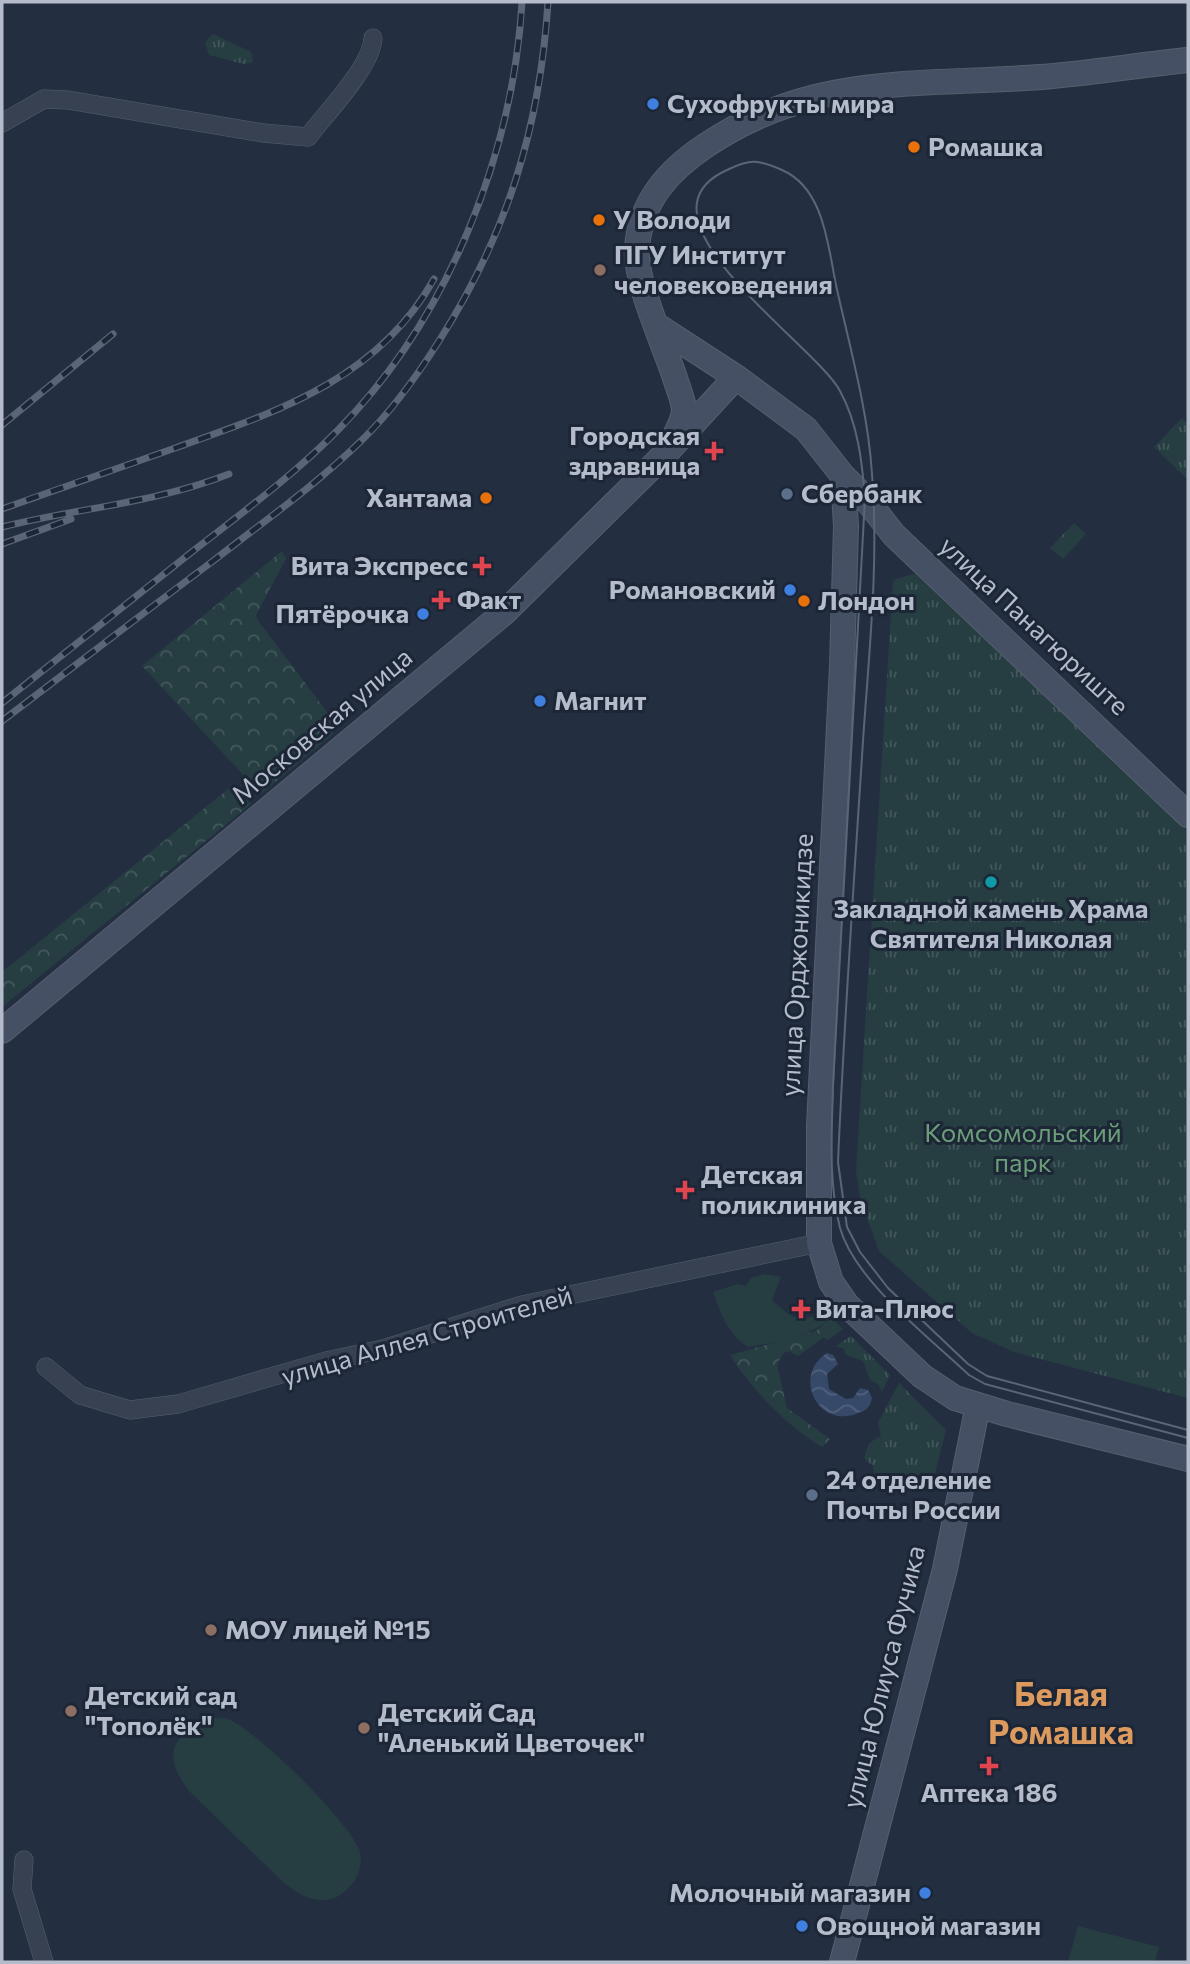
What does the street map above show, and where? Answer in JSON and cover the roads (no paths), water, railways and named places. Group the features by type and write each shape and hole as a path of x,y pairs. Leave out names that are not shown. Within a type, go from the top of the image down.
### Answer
{"street":[{"path":"2,123 44,99 68,100 262,133 308,137 360,68 372,49 373,38"},
{"name":"Московская улица","path":"667,452 681,422 684,408 659,327 645,296 636,251 643,216 651,198 687,158 726,131 758,115 812,96 927,82 1041,77 1188,60"},
{"path":"659,327 736,377 806,429 843,477"},
{"name":"Московская улица","path":"2,1031 505,612 667,452 736,377"},
{"name":"улица Панагюриште","path":"843,477 866,498 894,535 1188,815"},
{"name":"улица Орджоникидзе","path":"843,477 846,526 842,666 819,1126 820,1243 831,1282 847,1305 922,1376 955,1398 1188,1459"},
{"name":"улица Аллея Строителей","path":"46,1367 80,1395 130,1410 178,1404 326,1361 383,1349 522,1305 820,1243"},
{"name":"улица Юлиуса Фучика","path":"842,1962 942,1581 978,1405"},
{"path":"24,1860 22,1889 44,1962"}],"water":[{"path":"827,1353 833,1355 838,1364 827,1374 829,1389 846,1399 853,1398 860,1388 868,1390 872,1398 866,1409 844,1416 832,1414 822,1408 814,1398 811,1374 816,1363"}],"tram line":[{"path":"1188,1430 987,1376 968,1364 888,1288 860,1252 847,1227 838,1162 872,608 874,507 870,450 863,403 826,236 815,204 807,190 782,170 761,162 742,164 727,170 701,191 697,218 711,248 736,281 824,370 840,391 855,430 864,484 833,1084 832,1174 840,1228 848,1248 877,1288 969,1375 985,1384 1188,1438"}],"railway":[{"path":"2,703 284,479 321,447 377,386 442,287 468,232 489,176 505,118 516,60 522,2"},
{"path":"2,721 308,488 361,441 403,393 431,354 463,301 501,220 528,136 544,48 548,2"},
{"path":"2,509 253,420 323,387 355,367 385,342 411,313 434,279"},
{"path":"2,425 113,334"},
{"path":"2,527 145,499 229,474"},
{"path":"2,544 71,519"}],"place":[{"name":"Сухофрукты мира","path":"653,104"},
{"name":"Ромашка","path":"914,147"},
{"name":"У Володи","path":"599,220"},
{"name":"ПГУ Институт человековедения","path":"600,270"},
{"name":"Городская здравница","path":"714,451"},
{"name":"Сбербанк","path":"787,494"},
{"name":"Хантама","path":"486,498"},
{"name":"Вита Экспресс","path":"482,566"},
{"name":"Романовский","path":"790,590"},
{"name":"Факт","path":"441,600"},
{"name":"Лондон","path":"804,601"},
{"name":"Пятёрочка","path":"423,614"},
{"name":"Магнит","path":"540,701"},
{"name":"Закладной камень Храма Святителя Николая","path":"991,882"},
{"name":"Детская поликлиника","path":"685,1190"},
{"name":"Вита-Плюс","path":"801,1309"},
{"name":"24 отделение Почты России","path":"812,1495"},
{"name":"МОУ лицей №15","path":"211,1630"},
{"name":"Детский сад \"Тополёк\"","path":"71,1711"},
{"name":"Детский Сад \"Аленький Цветочек\"","path":"364,1728"},
{"name":"Аптека 186","path":"989,1766"},
{"name":"Молочный магазин","path":"925,1893"},
{"name":"Овощной магазин","path":"802,1926"}],"district":[{"name":"Белая Ромашка","path":"1061,1713"}],"park label":[{"name":"Комсомольский парк","path":"1023,1148"}]}
